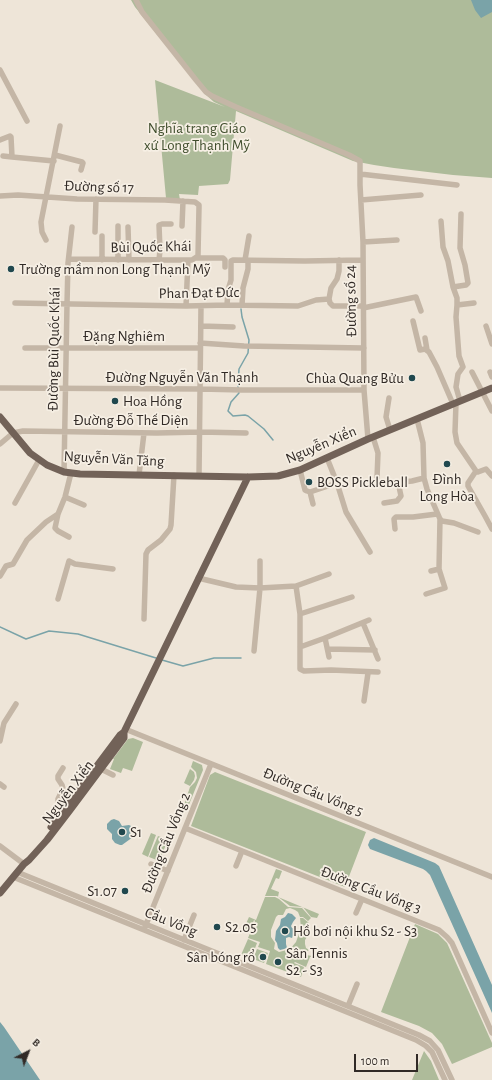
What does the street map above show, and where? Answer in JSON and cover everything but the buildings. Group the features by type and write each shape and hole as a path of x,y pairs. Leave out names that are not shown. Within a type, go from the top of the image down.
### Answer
{"main road":[{"name":"Nguyễn Xiển","path":"248,478 278,476 300,470 371,438 492,388"},
{"name":"Nguyễn Văn Tăng","path":"0,417 30,453 47,465 67,473 248,478"},
{"path":"198,578 248,478"},
{"name":"Nguyễn Xiển","path":"24,863 29,860 47,840 124,738 125,731 198,578"},
{"name":"Nguyễn Xiển","path":"0,893 120,735 125,731"}],"street":[{"name":"Đường số 24","path":"136,0 142,12 206,92 236,107 358,159 360,162 363,242 364,390 371,438 378,453 377,478"},
{"path":"0,70 27,120"},
{"path":"46,240 41,227 60,126"},
{"path":"0,140 11,136 12,157"},
{"path":"3,156 54,158 82,162 81,170"},
{"path":"360,174 457,185"},
{"path":"361,200 422,195"},
{"name":"Đường số 17","path":"0,196 183,201 198,203 198,256 196,258"},
{"path":"95,232 96,199"},
{"path":"182,226 183,201"},
{"path":"453,287 466,285 468,283 460,248 461,214"},
{"path":"441,221 443,247 456,294 459,356 463,367 458,374 456,387 456,437 457,443 476,471"},
{"path":"159,260 159,225 171,224"},
{"path":"118,226 118,260"},
{"path":"128,226 129,260"},
{"name":"Đường Bùi Quốc Khái","path":"58,514 65,497 67,473 65,389 67,304 72,227"},
{"path":"102,236 102,260"},
{"path":"243,305 243,288 248,269 247,260 249,236"},
{"path":"363,242 397,240"},
{"name":"Bùi Quốc Khái","path":"69,259 224,259 225,267"},
{"path":"186,306 188,260"},
{"path":"227,305 228,290 231,280 232,260 362,260"},
{"path":"339,260 337,279 331,288 329,299 330,303 334,306 363,307 416,297 421,312"},
{"name":"Phan Đạt Đức","path":"15,303 298,306 316,300 329,299"},
{"path":"457,305 474,302"},
{"path":"200,476 201,306"},
{"path":"413,321 420,350 427,350"},
{"path":"201,326 233,327"},
{"path":"486,326 492,344"},
{"path":"425,338 427,350 456,403"},
{"name":"Đặng Nghiêm","path":"24,348 66,349 200,346 364,348"},
{"path":"472,372 492,411"},
{"name":"Đường Nguyễn Văn Thạnh","path":"0,388 364,390"},
{"path":"389,398 386,418 390,430"},
{"path":"417,419 422,443 424,478 438,516 442,521 454,523 478,532"},
{"name":"Đường Đỗ Thế Diện","path":"13,433 23,431 246,433"},
{"path":"0,444 13,433"},
{"path":"139,475 144,433"},
{"path":"327,458 346,512 370,552"},
{"path":"15,503 39,460"},
{"path":"476,471 478,472 486,469 492,476"},
{"path":"300,470 305,490 307,491 310,492 337,483"},
{"path":"476,471 468,483 468,486 492,530"},
{"path":"144,619 146,554 148,550 162,540 170,530 174,475"},
{"path":"384,503 398,501 401,496 395,483 424,478"},
{"path":"310,492 313,504"},
{"path":"65,497 84,504"},
{"path":"58,514 55,528 69,538"},
{"path":"0,576 6,566 13,564 27,540 46,522 58,514"},
{"path":"395,529 394,519 396,517 438,516"},
{"path":"426,594 445,588 439,569 438,516"},
{"path":"58,599 69,561 75,564 113,569"},
{"path":"254,650 260,588 260,561"},
{"path":"431,571 439,569"},
{"path":"198,578 236,587 260,588 296,586 329,574"},
{"path":"296,586 300,614 300,669 304,671 331,670 368,673 378,672"},
{"path":"300,614 352,597"},
{"path":"300,647 366,622 378,659"},
{"path":"325,638 329,657"},
{"path":"328,649 375,650"},
{"path":"364,701 368,673"},
{"path":"0,741 2,722 16,704"},
{"name":"Đường Cầu Vồng 5","path":"125,731 492,877"},
{"name":"Đường Cầu Vồng 2","path":"145,927 211,764"},
{"path":"63,768 58,776 63,789 58,801 67,806"},
{"path":"101,769 113,775"},
{"name":"Đường Cầu Vồng 3","path":"185,828 332,888 362,898 436,928 447,937 454,947 492,1033"},
{"path":"0,846 24,863"},
{"path":"236,866 242,851"},
{"path":"151,864 168,871"},
{"name":"Cầu Vồng","path":"15,875 145,927 420,1042 432,1052 445,1080"},
{"path":"356,913 362,898"},
{"path":"184,940 194,915"},
{"name":"Cầu Vồng","path":"145,927 184,940 425,1037 438,1050 452,1080"},
{"path":"348,1006 357,984"}],"green space":[{"name":"Nghĩa trang Giáo xứ Long Thạnh Mỹ","path":"131,0 492,0 492,178 394,168 353,161 236,111 230,180 228,184 199,186 198,195 179,194 180,200 166,198 155,80 225,107 214,102 205,94"},
{"path":"133,738 143,742 132,771 123,768 121,773 110,769 113,759 128,739"},
{"path":"193,761 202,765 203,770 188,807 184,805 190,787 197,778 196,772 191,767"},
{"path":"190,769 194,772 195,776 190,786 184,783"},
{"path":"215,772 366,832 345,887 191,826 210,775"},
{"path":"151,833 156,835 148,857 142,854"},
{"path":"158,836 168,840 159,861 149,857"},
{"path":"276,869 282,871 279,879 276,878 271,889 279,892 278,897 265,896"},
{"path":"265,897 275,897 288,907 302,908 311,918 308,921 303,917 300,917 298,912 295,910 290,908 286,909 283,915 278,915 276,917 271,930 271,937 275,943 274,949 279,952 290,949 296,942 301,928 300,918 303,918 309,923 310,932 305,940 305,944 306,948 309,950 306,952 306,955 312,956 310,957 306,967 295,962 294,963 304,967 301,977 266,964 270,951 258,947 260,942 248,938 255,921 254,920 250,931 244,928 249,917 256,920"},
{"path":"279,897 302,907 290,906"},
{"path":"303,908 319,914 317,918 311,917"},
{"path":"415,924 438,934 447,943 492,1043 492,1047 452,1064 442,1044 432,1033 419,1026 381,1012"},
{"path":"248,939 257,943 251,959 241,955"},
{"path":"257,949 268,953 264,963 253,959"},
{"path":"424,1051 431,1061 439,1080 412,1080"}],"water":[{"path":"471,0 492,0 492,12 481,18 475,10"},
{"name":"S1","path":"114,819 119,821 122,826 129,825 134,830 135,835 122,845 115,843 112,839 112,834 107,829 107,824"},
{"path":"374,838 439,866 492,985 492,1013 430,875 423,869 370,849 368,845 370,840"},
{"path":"288,913 292,914 296,918 291,926 295,929 292,938 286,938 287,948 280,950 275,940 276,931 280,925 281,919"},
{"path":"0,1022 4,1027 40,1080 0,1080"}],"waterway":[{"path":"241,309 249,340 248,353 239,369 239,393 231,402 228,411 233,416 248,416 264,429 273,440"},
{"path":"0,627 26,639 49,631 78,634 156,658"},
{"path":"162,660 183,666 214,658 241,658"}],"place":[{"name":"Trường mầm non Long Thạnh Mỹ","path":"11,269"},
{"name":"Chùa Quang Bửu","path":"412,378"},
{"name":"Hoa Hồng","path":"115,401"},
{"name":"Đình Long Hòa","path":"447,464"},
{"name":"BOSS Pickleball","path":"309,482"},
{"name":"S1","path":"122,832"},
{"name":"S1.07","path":"125,891"},
{"name":"S2.05","path":"217,927"},
{"name":"Hồ bơi nội khu S2 - S3","path":"285,931"},
{"name":"Sân bóng rổ","path":"263,957"},
{"name":"Sân Tennis S2 - S3","path":"278,962"}]}
